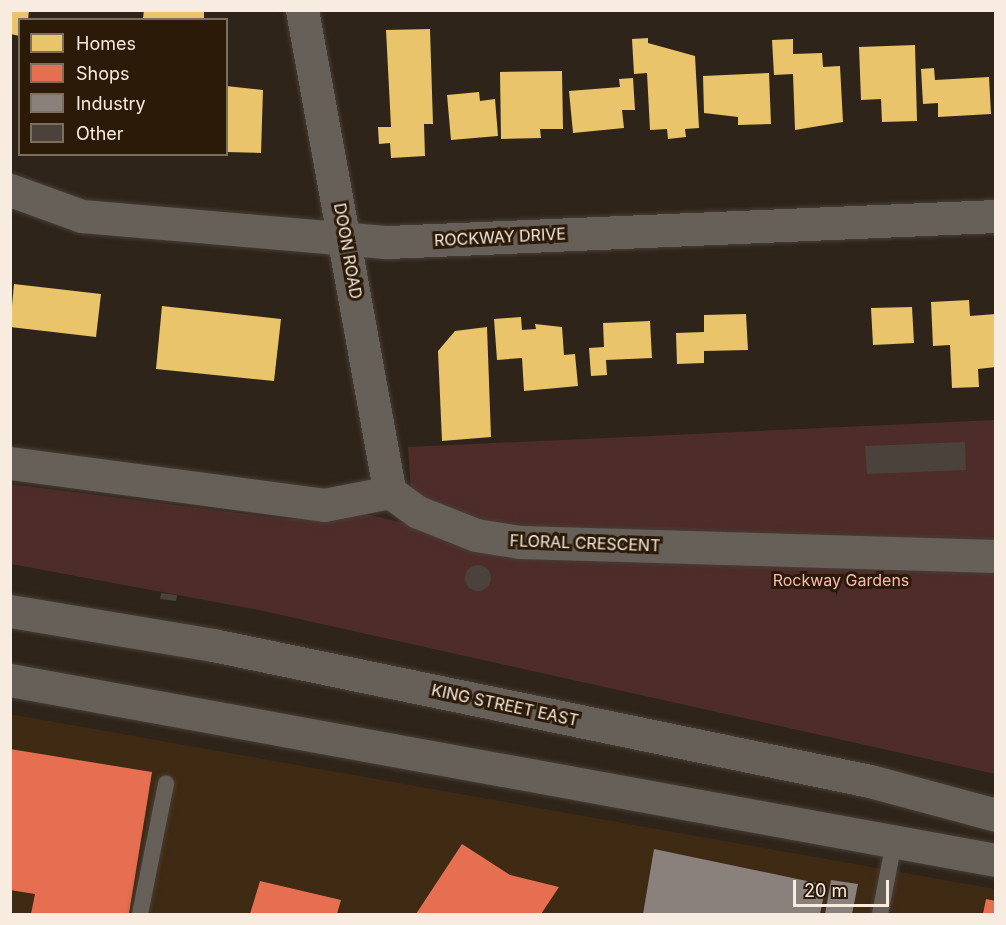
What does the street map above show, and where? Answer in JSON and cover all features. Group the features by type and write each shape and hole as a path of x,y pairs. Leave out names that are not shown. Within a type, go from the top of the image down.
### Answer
{"street":[{"name":"DOON ROAD","path":"302,10 346,240 390,492"},
{"name":"ROCKWAY DRIVE","path":"10,190 82,216 346,240 996,216"},
{"path":"10,463 324,506 390,492"},
{"name":"FLORAL CRESCENT","path":"390,492 418,512 476,535 520,542 996,556"},
{"name":"KING STREET EAST","path":"10,611 213,645 870,781 996,815"},
{"path":"10,680 996,860"},
{"path":"870,781 996,796"}],"lane":[{"path":"140,915 166,784"},
{"path":"880,915 894,842"}],"shaded area":[{"path":"10,714 995,889 995,914 11,914"}],"green space":[{"name":"Rockway Gardens","path":"995,420 995,774 259,610 11,564 10,484 286,519 366,514 413,525 408,447"}],"building: Homes":[{"path":"10,10 29,10 28,18 18,18 18,36 10,34"},
{"path":"144,10 204,10 204,18 143,18"},
{"path":"430,29 433,124 424,124 425,156 391,158 390,143 379,144 378,127 391,127 386,30"},
{"path":"648,38 648,43 695,56 699,128 685,129 686,137 668,139 667,129 650,130 647,73 634,74 632,39"},
{"path":"793,39 793,54 822,53 823,67 840,66 843,122 795,130 793,74 774,75 772,40"},
{"path":"915,45 917,121 882,122 881,99 861,100 859,47"},
{"path":"934,68 935,80 989,77 991,114 938,117 938,103 923,104 921,69"},
{"path":"562,71 563,129 540,129 541,138 501,139 500,72"},
{"path":"769,73 771,124 738,125 738,117 704,113 703,76"},
{"path":"633,78 635,110 622,110 624,128 573,133 569,91 620,87 619,79"},
{"path":"228,86 263,90 261,153 228,152"},
{"path":"479,92 480,101 495,99 498,136 451,140 447,95"},
{"path":"14,284 101,294 96,337 10,327"},
{"path":"969,300 970,316 996,314 996,367 978,369 979,387 952,388 950,345 933,346 931,302"},
{"path":"162,306 281,319 274,381 156,369"},
{"path":"912,307 914,343 873,345 871,308"},
{"path":"746,314 748,350 704,351 704,363 677,364 676,333 704,332 704,315"},
{"path":"521,317 522,330 536,329 535,324 562,327 564,355 575,354 578,386 524,391 522,358 497,360 494,319"},
{"path":"650,321 652,358 606,360 607,375 591,376 589,348 604,347 603,323"},
{"path":"487,327 491,437 442,441 438,351 455,331"}],"building: Shops":[{"path":"10,749 152,772 129,914 31,914 35,894 10,890"},
{"path":"462,844 510,875 559,887 541,914 416,914"},
{"path":"260,881 341,900 337,914 250,914"},
{"path":"986,899 996,901 996,914 983,914"}],"building: Industry":[{"path":"654,849 826,885 820,914 643,914"},
{"path":"831,880 858,884 852,914 825,914"}],"building: Other":[{"path":"965,442 966,470 867,474 865,446"},
{"path":"478,565 487,569 491,578 487,587 478,591 469,587 465,578 469,569"},
{"path":"161,593 177,595 176,601 160,599"}]}
